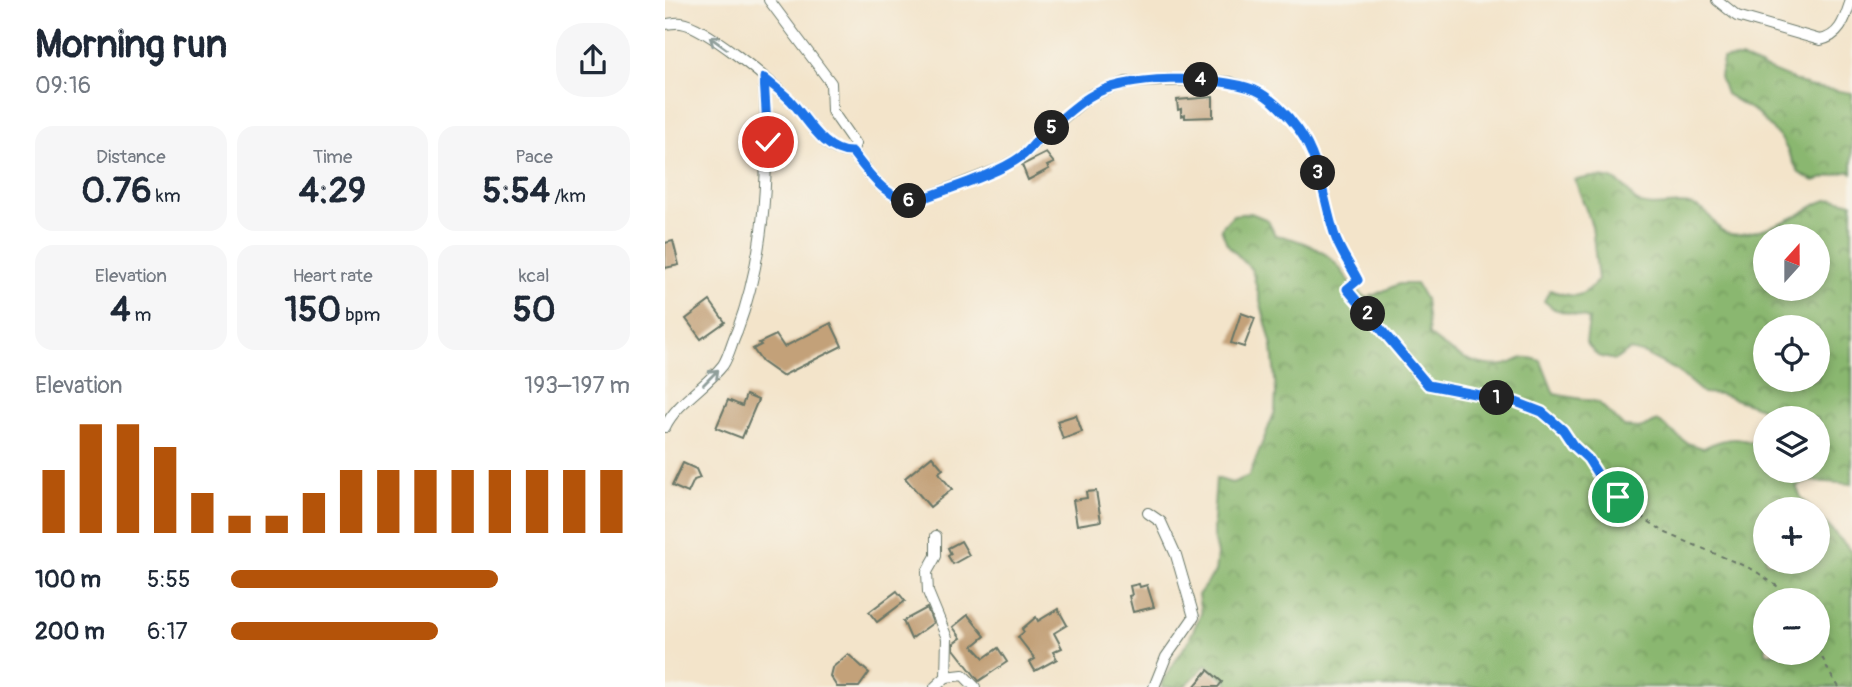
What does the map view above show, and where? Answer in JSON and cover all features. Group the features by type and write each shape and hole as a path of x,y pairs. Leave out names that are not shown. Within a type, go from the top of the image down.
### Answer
{"street":[{"path":"769,0 831,83 832,111 855,144 852,152"},
{"path":"1717,0 1737,16 1820,40 1828,39 1838,31 1851,0"},
{"path":"665,24 682,23 712,38 789,99 828,144 843,152 852,152"},
{"path":"665,427 677,411 724,364 741,318 758,253 768,142 764,78"},
{"path":"852,152 889,193 907,201 919,200 1001,168 1023,156 1039,138 1091,95 1127,82 1229,82 1258,91"},
{"path":"1148,513 1161,522 1175,555 1194,617 1166,657 1154,687"},
{"path":"936,536 936,556 927,572 928,592 947,638 946,677"},
{"path":"935,687 946,677 963,674 975,687"}],"path":[{"path":"1258,91 1298,128 1312,151 1340,251 1358,280 1347,289 1428,385 1516,402 1542,412 1563,430 1573,445 1588,459 1607,489 1633,511 1666,533 1754,570 1779,588"},
{"path":"1826,665 1839,687"}],"green space":[{"path":"1741,58 1808,86 1852,93 1852,173 1849,171 1814,181 1799,173 1782,140 1757,113 1726,94 1720,77 1723,59"},
{"path":"1592,177 1610,179 1622,185 1635,200 1644,205 1679,204 1696,207 1704,211 1726,233 1753,231 1753,301 1831,301 1831,224 1777,224 1823,201 1835,199 1852,203 1852,484 1830,482 1830,406 1755,406 1720,394 1703,393 1676,370 1645,354 1630,350 1615,360 1598,356 1586,343 1589,319 1554,309 1544,301 1550,290 1571,296 1581,294 1598,280 1592,226 1575,180"},
{"path":"1251,213 1268,220 1275,235 1300,242 1325,254 1367,298 1399,284 1416,284 1425,299 1429,335 1464,358 1494,366 1527,358 1541,361 1554,394 1598,402 1624,427 1642,428 1658,421 1687,443 1703,448 1720,441 1753,443 1753,483 1805,483 1796,486 1801,497 1753,497 1753,574 1830,574 1830,528 1852,552 1852,687 1226,687 1228,683 1206,665 1184,687 1162,687 1162,682 1189,640 1201,613 1198,595 1215,572 1217,554 1213,519 1216,478 1232,483 1249,476 1275,411 1272,346 1252,270 1227,244 1221,228 1233,215"}],"building":[{"path":"1213,97 1213,117 1185,118 1185,115 1181,116 1181,109 1178,110 1177,100"},
{"path":"1046,153 1054,163 1047,166 1049,169 1028,180 1022,165"},
{"path":"673,241 679,265 665,268 665,243"},
{"path":"710,301 725,322 701,339 686,319"},
{"path":"1241,313 1255,318 1244,347 1231,343"},
{"path":"831,323 842,346 782,376 762,362 753,349 776,335 784,347"},
{"path":"746,395 758,400 742,438 716,428 728,400 742,406"},
{"path":"1076,415 1082,432 1063,439 1057,421"},
{"path":"932,456 943,469 939,472 941,476 952,489 930,507 905,478"},
{"path":"683,463 696,469 700,478 694,480 688,493 672,486"},
{"path":"1096,491 1101,521 1077,525 1073,500 1087,498 1086,492"},
{"path":"961,541 969,555 953,564 948,556 951,554 948,548"},
{"path":"1139,584 1140,587 1147,585 1154,607 1133,612 1129,596 1132,595 1130,586"},
{"path":"897,591 905,601 877,622 869,612"},
{"path":"927,608 933,623 911,639 903,621"},
{"path":"1058,609 1067,625 1054,633 1062,648 1053,652 1057,659 1035,671 1030,662 1035,659 1018,637 1024,632 1022,629 1036,617 1038,621"},
{"path":"968,615 985,636 973,646 984,658 998,648 1007,662 979,681 954,649 954,643 961,638 953,627"},
{"path":"848,654 869,673 859,687 837,687 830,676 832,668"},
{"path":"1208,670 1222,682 1218,687 1194,687"}],"route":[{"path":"768,142 764,78 789,99 828,144 843,152 852,152 889,193 907,201 919,200 1001,168 1023,156 1039,138 1091,95 1127,82 1229,82 1258,91 1298,128 1312,151 1340,251 1358,280 1347,289 1391,344 1428,385 1516,402 1542,412 1563,430 1573,445 1588,459 1607,489 1618,497"}]}
